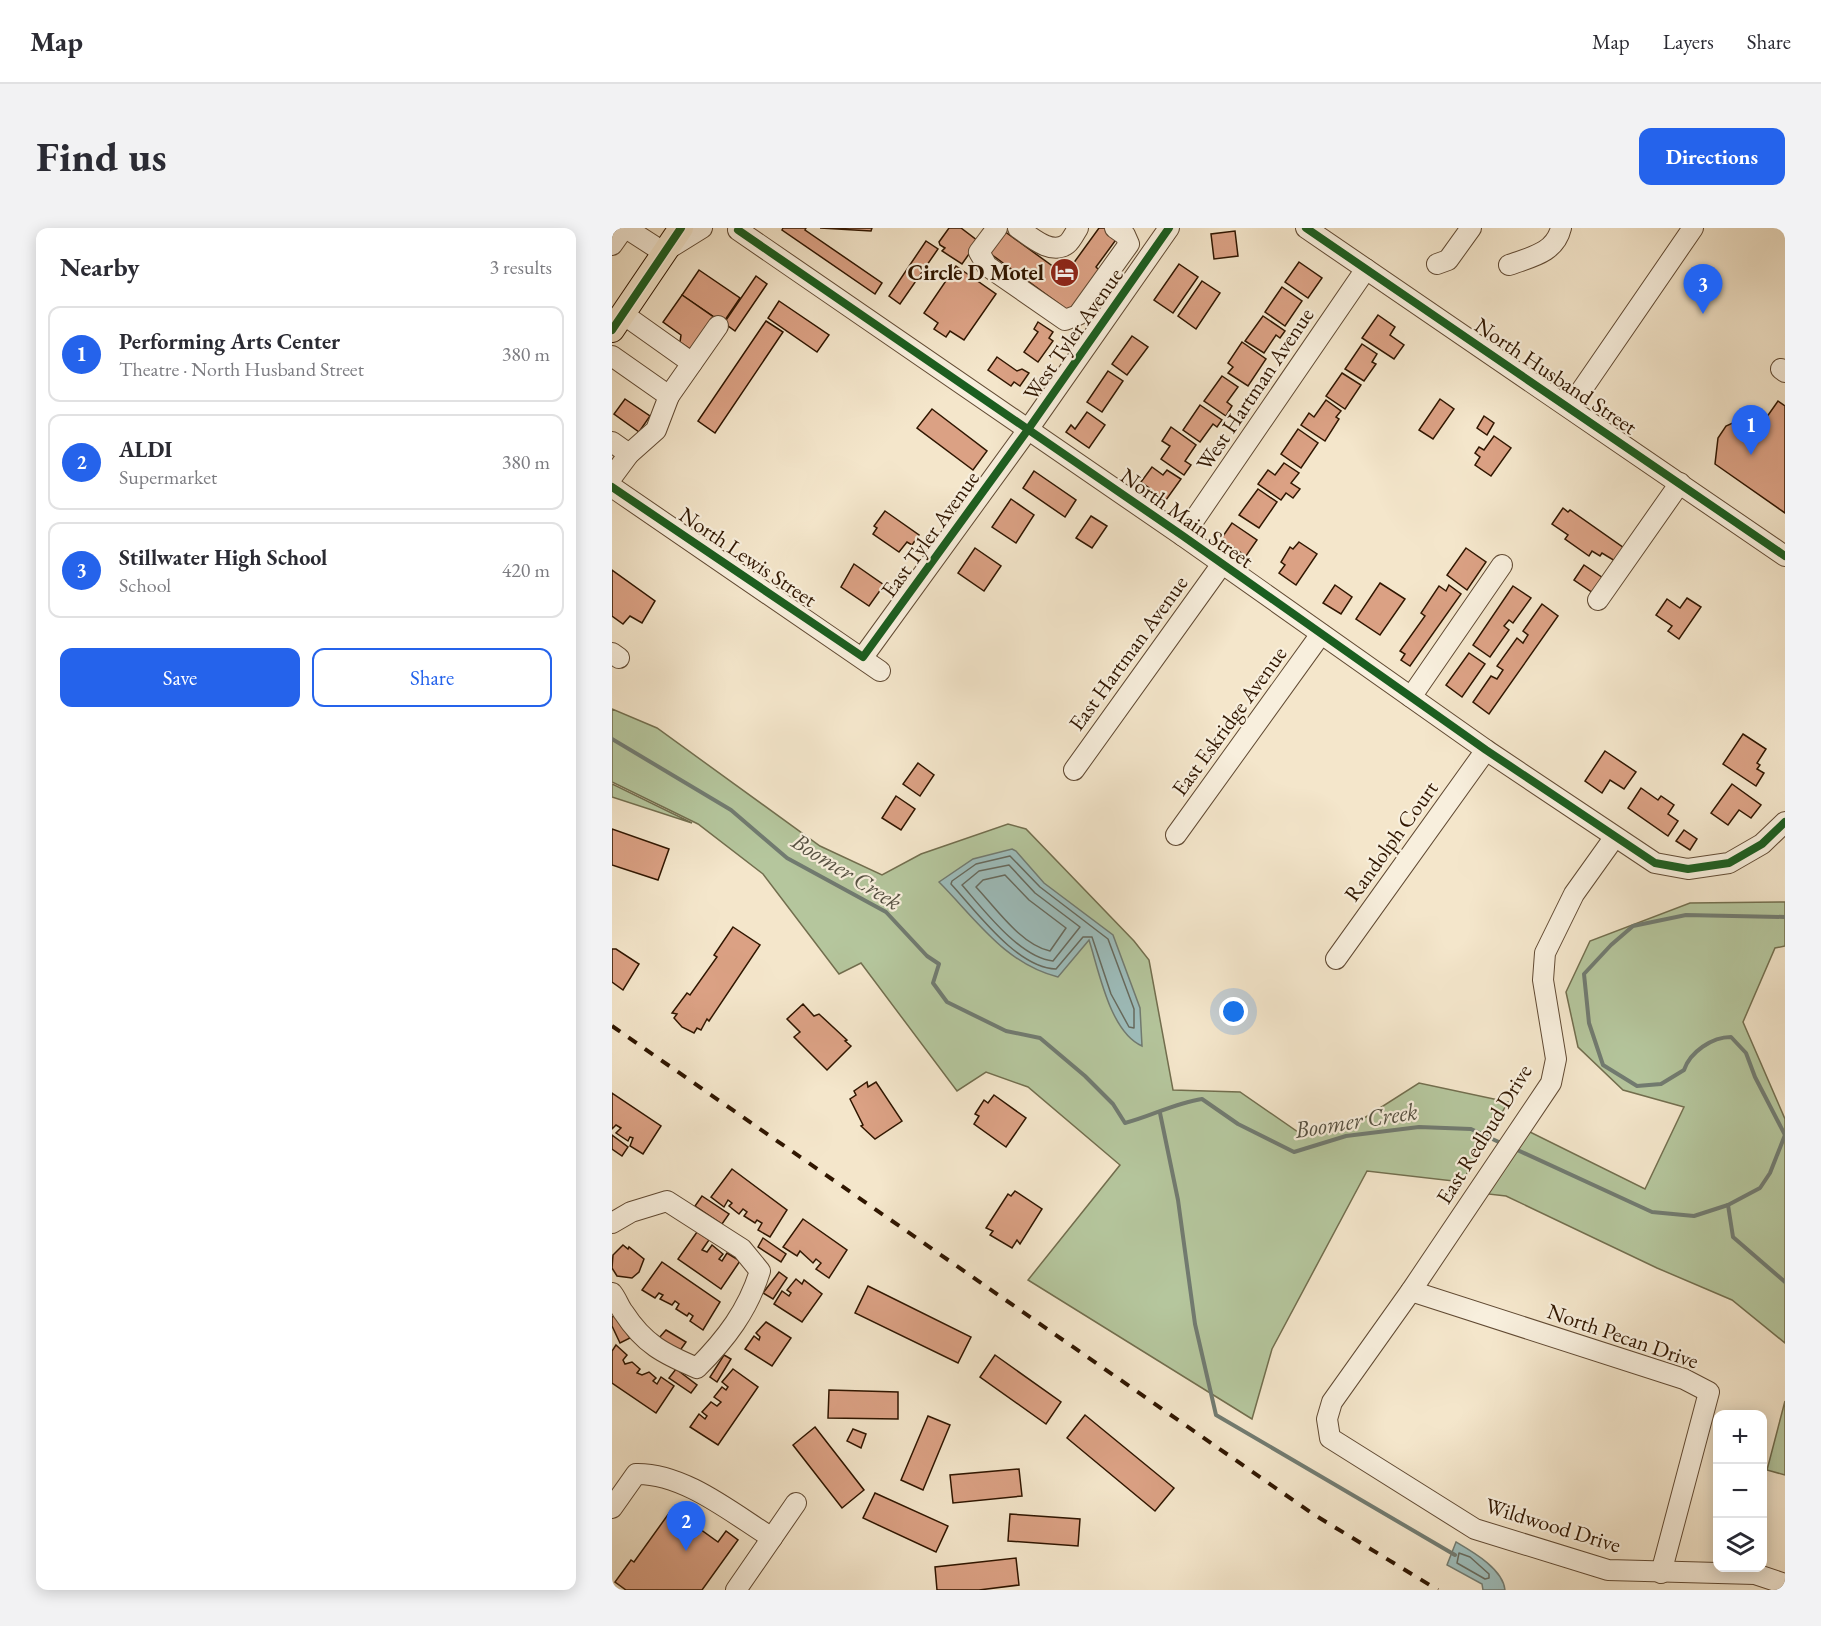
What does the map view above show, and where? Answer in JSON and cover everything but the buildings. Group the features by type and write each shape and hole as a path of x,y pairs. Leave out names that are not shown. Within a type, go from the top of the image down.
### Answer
{"main road":[{"path":"621,317 676,239"}],"street":[{"path":"612,245 625,228 676,239 702,228"},
{"path":"998,228 979,252 987,266 1065,320 1078,315 1129,244 1125,235 1115,228"},
{"path":"1018,228 1043,246 1060,247 1067,244 1078,228"},
{"name":"West Tyler Avenue","path":"1027,431 1169,228"},
{"name":"North Husband Street","path":"1306,228 1785,556"},
{"path":"1437,264 1448,260 1471,228"},
{"path":"1509,265 1548,250 1559,237 1561,228"},
{"path":"1570,407 1693,228"},
{"name":"North Main Street","path":"735,229 1183,536 1486,750 1654,863 1688,869 1729,863 1762,844 1785,822"},
{"name":"West Hartman Avenue","path":"1183,536 1366,269"},
{"path":"621,317 692,363"},
{"path":"612,477 629,454 656,430 669,396 718,326"},
{"path":"612,356 669,396"},
{"name":"East Tyler Avenue","path":"863,657 1027,431"},
{"path":"612,442 629,454"},
{"path":"1598,600 1680,483"},
{"name":"North Lewis Street","path":"612,487 863,657"},
{"name":"East Hartman Avenue","path":"1074,770 1222,564"},
{"path":"1411,697 1502,565"},
{"name":"East Eskridge Avenue","path":"1176,835 1321,634"},
{"path":"863,657 880,671"},
{"name":"Randolph Court","path":"1336,959 1486,750"},
{"name":"East Redbud Drive","path":"1330,1438 1327,1419 1332,1402 1380,1331 1411,1291 1551,1083 1556,1059 1543,980 1545,953 1574,894 1614,838"},
{"path":"612,1223 631,1212 667,1201 742,1249 760,1271 751,1299 729,1333 697,1368 662,1354 648,1343 623,1313 612,1293"},
{"name":"North Pecan Drive","path":"1411,1291 1674,1376 1709,1392 1661,1573"},
{"name":"Wildwood Drive","path":"1330,1438 1475,1529 1608,1570 1755,1574 1785,1584"},
{"path":"612,1508 636,1474 656,1474 701,1494 772,1538"},
{"path":"736,1590 796,1503"}],"green space":[{"path":"612,709 657,728 820,846 882,875 921,854 1008,824 1026,829 1134,941 1149,960 1173,1090 1240,1092 1298,1132 1358,1122 1419,1083 1508,1102 1462,1182 1367,1171 1272,1349 1252,1419 1028,1280 1120,1165 1028,1087 986,1072 957,1091 861,963 839,974 763,874 698,824 612,782"},
{"path":"612,784 692,823 612,797"},
{"path":"1785,902 1785,946 1775,948 1743,1022 1785,1119 1785,1343 1732,1300 1657,1268 1506,1196 1488,1194 1528,1131 1645,1189 1684,1107 1623,1090 1578,1047 1566,992 1590,941 1690,903"},
{"path":"1785,1401 1785,1475 1767,1470"}],"water":[{"path":"1012,849 1044,883 1113,935 1140,1008 1142,1046 1131,1039 1114,1014 1107,999 1089,940 1058,977 1039,971 1022,962 992,938 939,882 973,859"},
{"path":"1456,1542 1493,1568 1503,1582 1505,1590 1483,1590 1482,1584 1447,1565"}],"waterway":[{"name":"Boomer Creek","path":"612,739 731,810 787,858 886,912 927,956 939,964 933,983 947,1002 1006,1031 1040,1038 1085,1076 1113,1104 1125,1123 1182,1103 1202,1099 1238,1124 1294,1152 1346,1136 1419,1127 1471,1129 1503,1144"},
{"name":"Boomer Creek","path":"1785,917 1686,915 1633,926 1611,945 1584,974 1589,1023 1603,1065 1637,1086 1661,1084 1684,1070 1691,1057 1703,1047 1716,1040 1731,1037 1746,1053 1755,1077 1785,1135"},
{"path":"1160,1113 1178,1200 1195,1324 1216,1415 1455,1555"},
{"name":"Boomer Creek","path":"1513,1148 1652,1212 1694,1216 1728,1205 1760,1188 1770,1173 1785,1135"},
{"path":"1728,1205 1733,1237 1785,1282"}],"railway":[{"path":"612,1026 1313,1514 1438,1590"}],"cycle path":[{"path":"612,330 681,228"},
{"path":"612,487 863,657 1027,431 1169,228"},
{"path":"1306,228 1785,556"},
{"path":"738,230 1183,536 1486,750 1655,863 1688,869 1729,863 1762,844 1785,822"}],"place":[{"name":"Circle D Motel","path":"1065,272"},
{"name":"Stillwater High School","path":"1703,314"},
{"name":"Performing Arts Center","path":"1751,455"},
{"name":"ALDI","path":"686,1551"}]}
